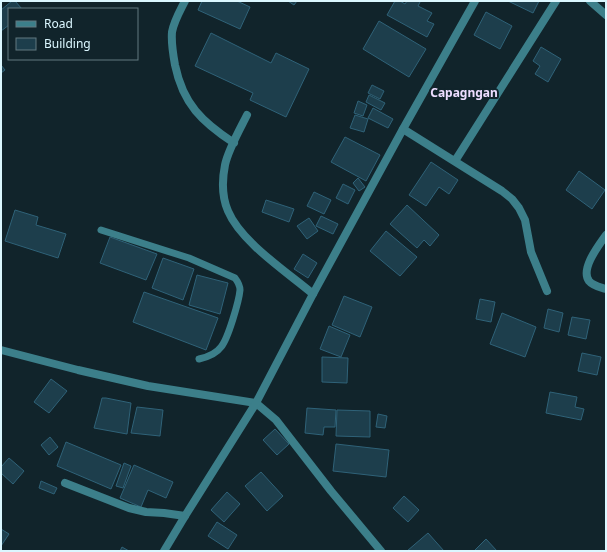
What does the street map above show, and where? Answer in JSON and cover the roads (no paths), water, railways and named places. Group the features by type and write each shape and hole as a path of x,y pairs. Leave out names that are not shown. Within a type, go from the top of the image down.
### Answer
{"street":[{"path":"185,1 176,18 172,31 172,48 177,76 186,99 199,116 214,130 234,143"},
{"path":"164,551 256,403 403,128 475,1"},
{"path":"455,161 556,1"},
{"path":"590,1 606,16"},
{"path":"247,115 225,164 223,180 224,198 228,211 239,229 255,246 313,294"},
{"path":"403,128 502,191 512,199 519,208 525,220 531,252 547,291"},
{"path":"606,235 589,262 586,274 589,281 596,286 606,289"},
{"path":"1,350 148,386 256,403 276,420 331,491 381,551"},
{"path":"64,483 130,508 146,512 164,512 185,516"}],"lane":[{"path":"101,230 189,258 235,278 238,281 240,290 228,337 221,348 216,352 199,359"}],"district":[{"name":"Capagngan","path":"464,93"}]}
